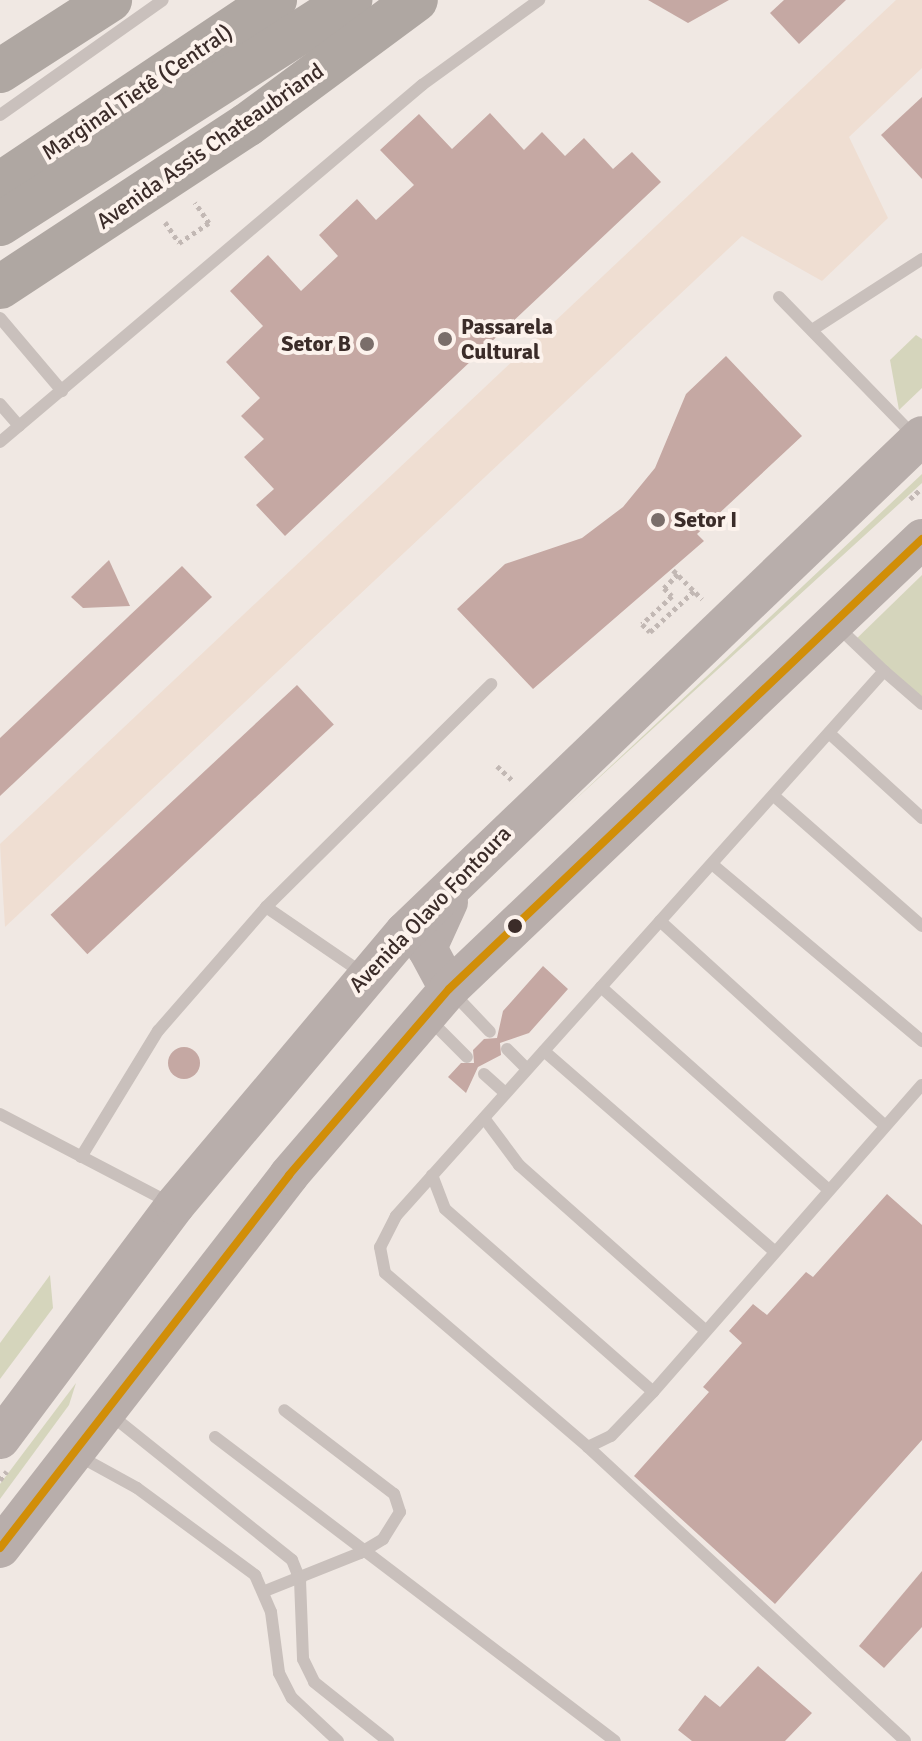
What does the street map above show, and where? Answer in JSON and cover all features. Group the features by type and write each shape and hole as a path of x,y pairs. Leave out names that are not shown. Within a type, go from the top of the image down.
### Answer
{"highway":[{"path":"0,71 110,0"},
{"name":"Marginal Tietê (Central)","path":"0,184 275,0"},
{"path":"0,224 350,0"},
{"name":"Avenida Assis Chateaubriand","path":"0,287 247,125 416,0"}],"main road":[{"name":"Avenida Olavo Fontoura","path":"0,1439 175,1205 366,975 452,882 920,438"},
{"path":"0,1548 289,1175 438,1003 836,625 922,539"},
{"path":"438,1003 427,948 452,882"}],"lane":[{"path":"0,115 163,0"},
{"path":"0,442 422,85 539,0"},
{"path":"812,330 922,259"},
{"path":"779,297 920,438"},
{"path":"0,318 62,391"},
{"path":"0,404 19,426"},
{"path":"836,625 922,704"},
{"path":"884,671 504,1092 432,1175 380,1247 385,1273 588,1447 905,1741"},
{"path":"81,1157 127,1072 266,907 491,684"},
{"path":"829,733 922,818"},
{"path":"774,796 922,926"},
{"path":"712,864 922,1041"},
{"path":"266,907 366,975"},
{"path":"660,921 885,1126"},
{"path":"601,987 828,1189"},
{"path":"438,1003 490,1032"},
{"path":"438,1003 467,1057"},
{"path":"507,1049 527,1069"},
{"path":"544,1051 774,1251"},
{"path":"484,1074 504,1092"},
{"path":"588,1447 611,1436 653,1392 922,1085"},
{"path":"0,1114 175,1205"},
{"path":"484,1118 519,1165 705,1330"},
{"path":"432,1175 445,1209 653,1392"},
{"path":"105,1410 292,1560 300,1580 303,1659 314,1682 388,1741"},
{"path":"265,1591 300,1580 360,1553 393,1527 400,1512 394,1494 284,1410"},
{"path":"215,1437 360,1553 615,1741"},
{"path":"72,1453 137,1488 255,1575 265,1591 279,1673 292,1698 338,1741"}],"path":[{"path":"162,218 179,243 209,223 191,197"},
{"path":"694,591 650,632 642,624 672,596 664,588 676,572 702,599"},
{"path":"497,766 513,781"}],"green space":[{"path":"916,335 922,339 922,388 899,410 890,360"},
{"path":"922,474 922,483 566,808 721,663"},
{"path":"922,575 922,708 850,645"},
{"path":"50,1275 53,1308 0,1379 0,1343"},
{"path":"76,1383 69,1405 0,1499 0,1484"}],"shaded area":[{"path":"896,0 922,0 922,68 849,137 888,218 822,281 742,236 5,927 0,844"}],"building":[{"path":"648,0 729,0 688,23"},
{"path":"784,0 846,0 799,44 770,13"},
{"path":"922,97 922,179 881,135"},
{"name":"Setor B","path":"490,113 524,150 542,132 565,156 584,138 613,169 632,152 661,182 285,536 256,505 274,489 244,457 264,439 241,416 260,398 226,362 263,326 230,291 268,255 301,291 338,256 319,235 357,199 376,220 414,185 380,150 419,114 452,149"},
{"name":"Setor I","path":"726,356 802,436 697,534 704,541 533,689 457,609 505,564 582,538 623,507 655,468 686,394"},
{"path":"109,560 130,606 83,608 71,597"},
{"path":"182,566 212,597 0,796 0,738"},
{"path":"297,685 334,724 87,954 51,915"},
{"path":"543,966 568,989 529,1033 500,1043 501,1055 478,1067 466,1093 448,1077 461,1063 474,1063 473,1050 484,1039 497,1038 503,1011"},
{"path":"184,1047 195,1052 200,1063 195,1074 184,1079 173,1074 168,1063 173,1052"},
{"path":"887,1194 922,1225 922,1440 775,1604 634,1476 709,1392 703,1387 742,1343 729,1331 753,1304 767,1315 806,1272 813,1277"},
{"path":"922,1571 922,1627 884,1668 859,1646"},
{"path":"758,1666 812,1713 785,1741 692,1741 678,1730 705,1695 720,1707"}],"transit line":[{"path":"0,1548 289,1175 449,989 922,539"}],"place":[{"name":"Passarela Cultural","path":"445,339"},
{"name":"Setor B","path":"367,344"},
{"name":"Setor I","path":"658,520"}]}
